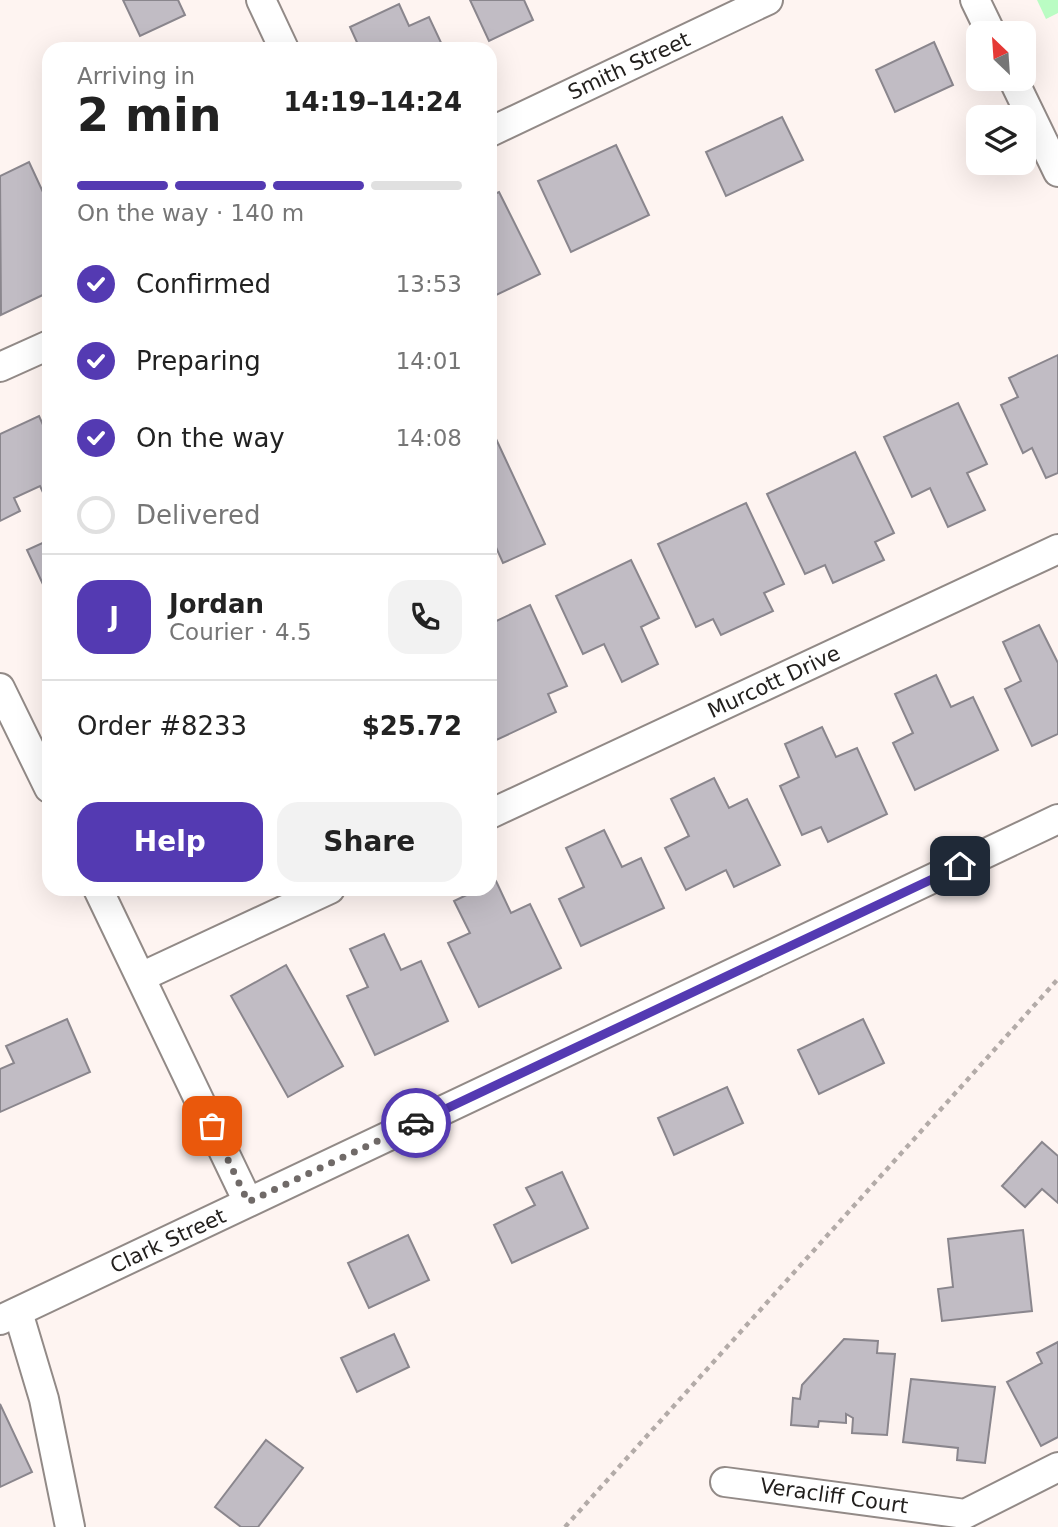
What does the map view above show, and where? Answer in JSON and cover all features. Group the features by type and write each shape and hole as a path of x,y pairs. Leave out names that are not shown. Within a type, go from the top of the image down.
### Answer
{"street":[{"path":"261,0 281,42"},
{"name":"Smith Street","path":"497,129 768,0"},
{"path":"975,0 985,21"},
{"path":"1019,91 1058,172"},
{"path":"0,367 42,348"},
{"name":"Murcott Drive","path":"497,811 1058,549"},
{"path":"0,688 42,775"},
{"name":"Clark Street","path":"9,1316 1058,819"},
{"path":"101,896 248,1202"},
{"path":"141,978 315,896"},
{"path":"9,1316 44,1399 70,1527"},
{"name":"Veracliff Court","path":"725,1482 965,1514 1058,1467"}],"path":[{"path":"565,1527 1058,979"}],"green space":[{"path":"1037,0 1058,0 1058,13 1046,19"}],"building":[{"path":"123,0 178,0 185,15 140,36"},
{"path":"470,0 524,0 533,20 489,41"},
{"path":"399,4 409,26 429,17 441,42 357,42 350,27"},
{"path":"934,42 953,85 895,112 876,70"},
{"path":"782,117 803,160 726,196 706,152"},
{"path":"616,145 649,215 571,252 538,181"},
{"path":"29,162 42,190 42,295 1,315 0,176"},
{"path":"499,192 540,274 497,295"},
{"path":"1058,355 1058,473 1046,478 1032,448 1023,453 1001,405 1018,397 1009,378"},
{"path":"958,403 987,464 967,473 985,510 948,527 930,488 912,497 884,437"},
{"path":"39,416 42,423 42,490 40,486 14,498 20,511 0,521 0,434"},
{"path":"497,441 545,544 503,563 497,550"},
{"path":"855,452 894,533 875,542 884,560 833,583 825,565 805,574 767,494"},
{"path":"746,503 784,584 764,593 773,611 721,635 713,619 696,627 658,544"},
{"path":"42,543 42,582 27,550"},
{"path":"631,560 659,618 641,627 658,664 622,682 604,644 583,654 556,596"},
{"path":"530,605 567,686 548,694 556,712 497,740 497,621"},
{"path":"1039,625 1058,663 1058,734 1032,746 1005,689 1021,681 1003,642"},
{"path":"936,675 951,707 973,697 998,750 915,790 893,743 913,733 895,694"},
{"path":"822,727 836,757 857,748 887,814 828,842 821,827 802,835 780,786 799,777 785,744"},
{"path":"714,778 729,808 747,799 780,865 734,887 726,870 686,890 665,848 689,836 671,799"},
{"path":"604,830 622,867 641,858 664,908 581,946 559,899 584,887 566,848"},
{"path":"497,883 511,913 530,904 561,968 479,1007 448,943 470,933 454,901 464,896 497,896"},
{"path":"384,934 401,970 421,961 448,1021 375,1055 347,996 368,987 350,949"},
{"path":"286,965 343,1066 288,1097 231,996"},
{"path":"67,1019 90,1072 0,1112 0,1069 14,1063 6,1046"},
{"path":"863,1019 884,1063 819,1094 798,1050"},
{"path":"727,1087 743,1123 674,1155 658,1118"},
{"path":"1042,1142 1058,1156 1058,1203 1042,1189 1025,1207 1002,1186"},
{"path":"562,1172 588,1228 512,1263 494,1225 535,1205 526,1188"},
{"path":"1023,1230 1032,1311 942,1321 938,1289 953,1287 948,1239"},
{"path":"408,1235 429,1280 369,1308 348,1263"},
{"path":"394,1334 409,1367 357,1392 341,1358"},
{"path":"844,1339 878,1341 877,1353 895,1354 887,1435 852,1433 853,1418 846,1414 846,1423 819,1421 818,1427 791,1425 793,1398 800,1399 802,1385"},
{"path":"1058,1342 1058,1437 1041,1446 1007,1382 1042,1363 1037,1353"},
{"path":"911,1379 995,1387 985,1463 957,1460 958,1448 903,1442"},
{"path":"0,1404 32,1472 0,1487"},
{"path":"266,1440 303,1468 258,1527 241,1527 215,1507"}],"way so far":[{"path":"212,1126 248,1202 416,1123"}],"route":[{"path":"416,1123 960,866"}]}
